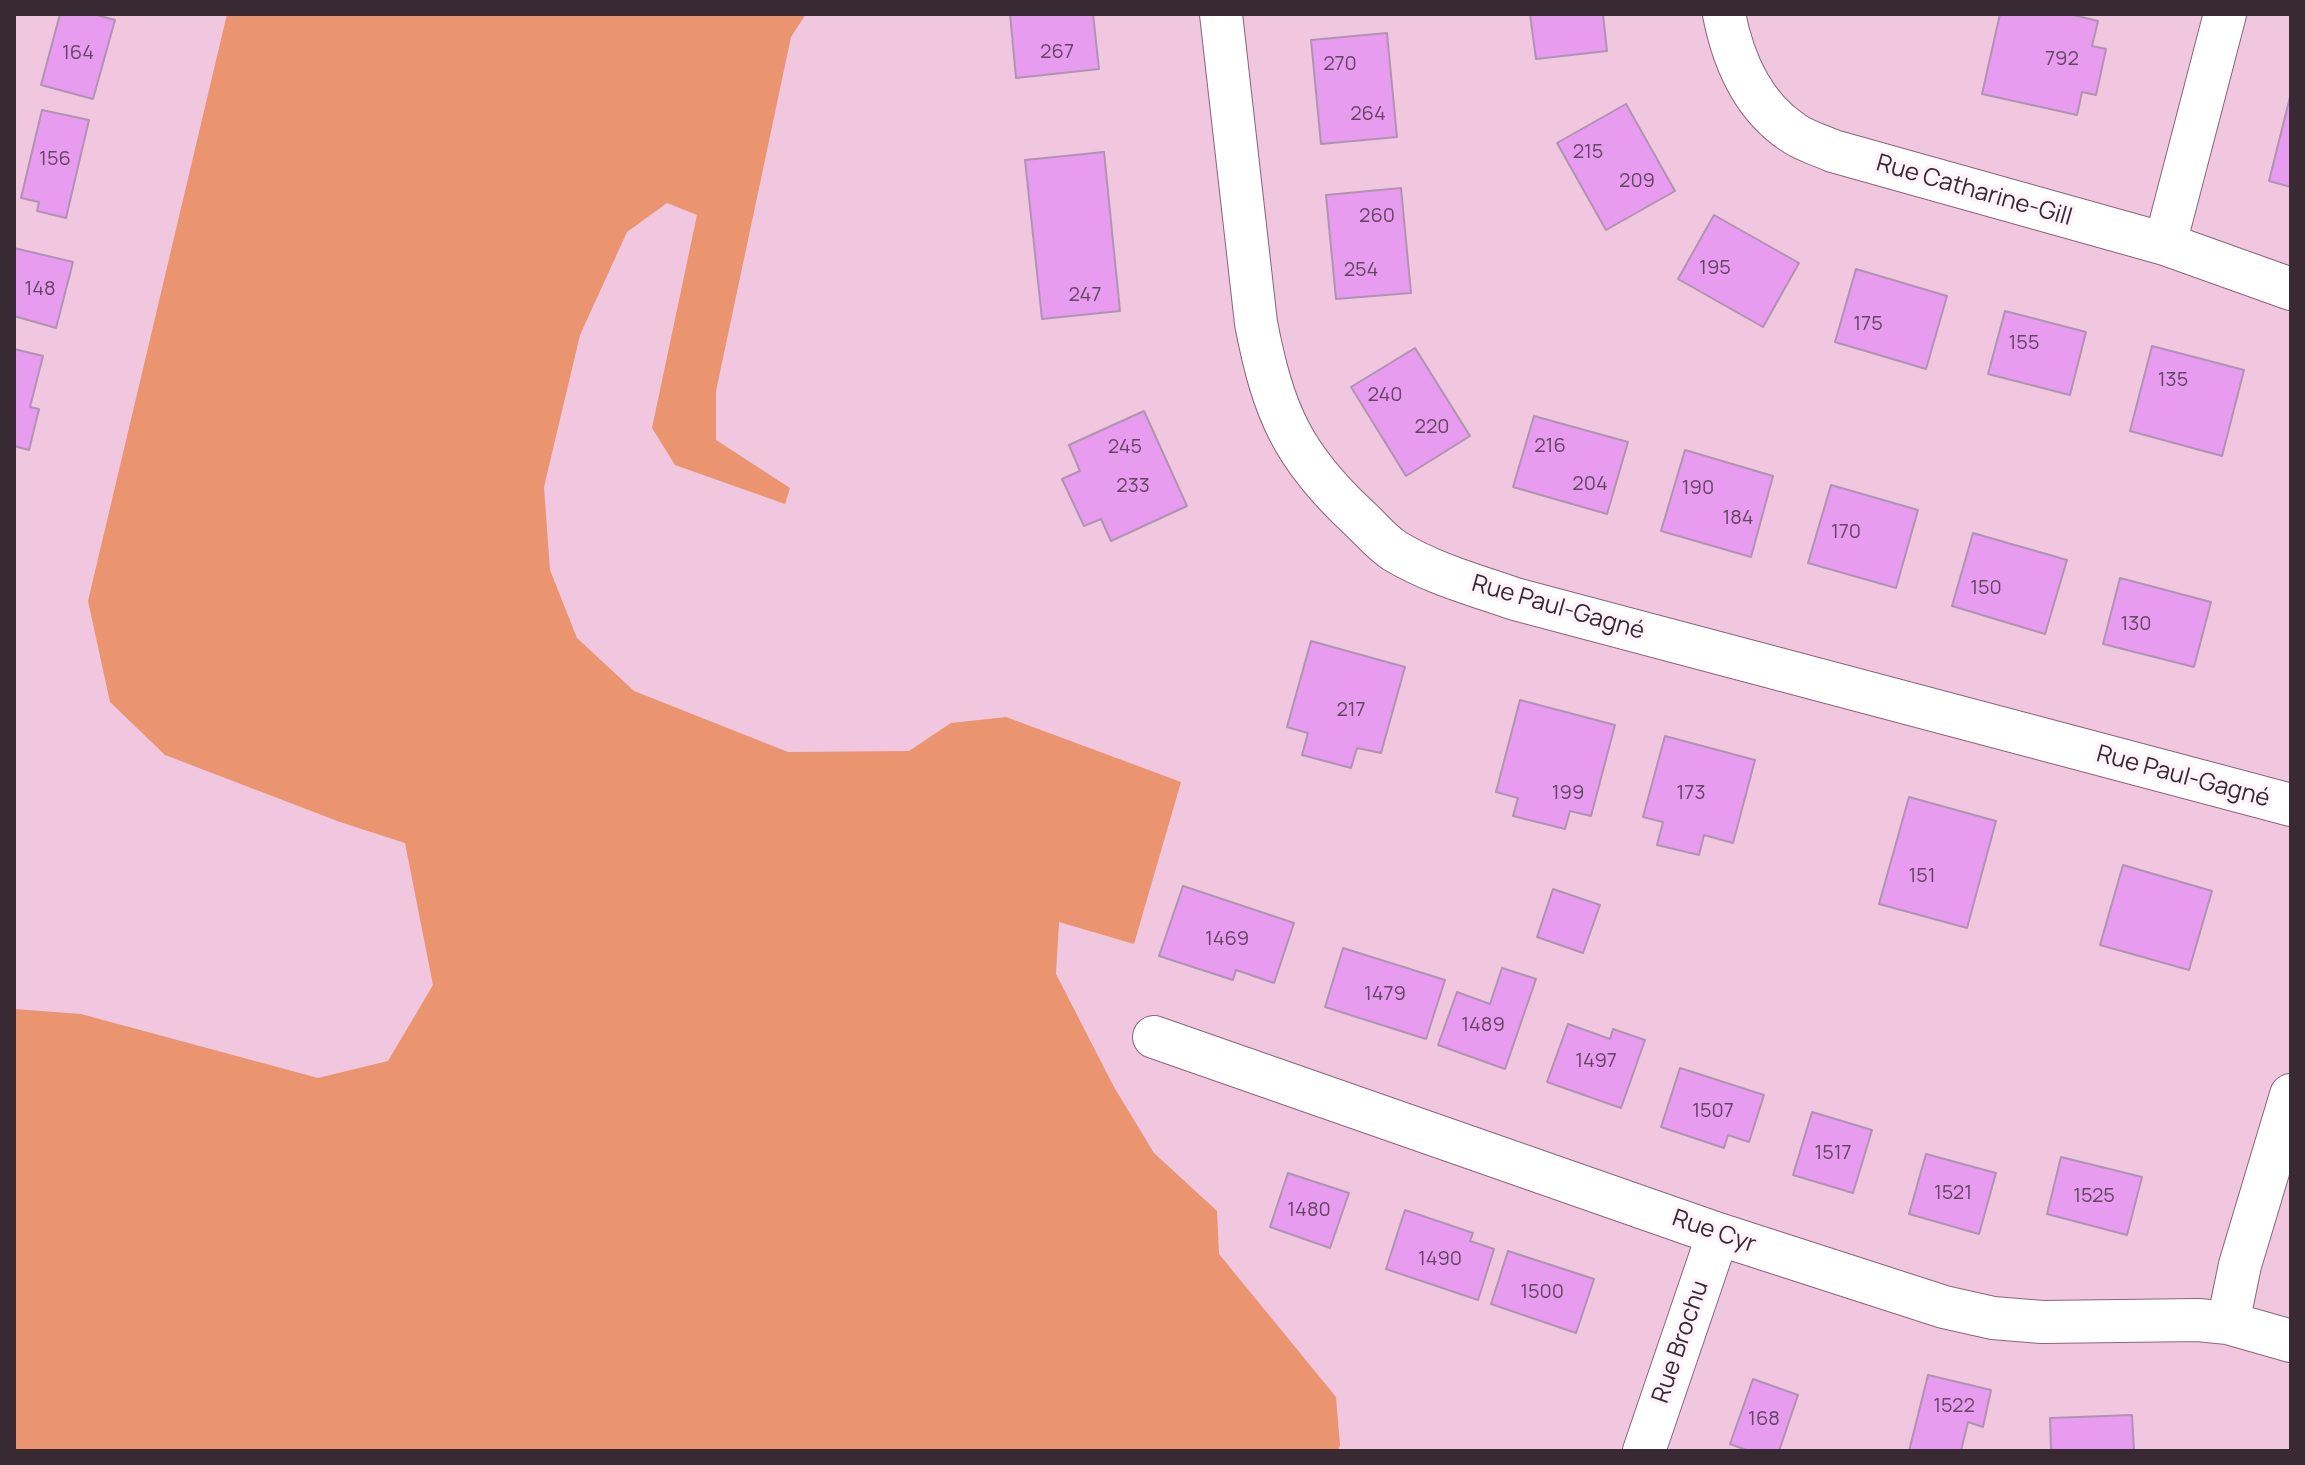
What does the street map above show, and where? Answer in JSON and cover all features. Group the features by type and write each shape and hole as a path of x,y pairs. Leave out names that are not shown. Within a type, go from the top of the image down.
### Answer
{"street":[{"name":"Rue Paul-Gagné","path":"1221,14 1256,323 1265,372 1283,424 1308,465 1351,511 1394,550 1448,576 1515,599 2291,805"},
{"name":"Rue Catharine-Gill","path":"1724,14 1730,43 1743,77 1765,108 1793,133 1833,151 2165,244 2291,289"},
{"path":"2165,244 2225,14"},
{"name":"Rue Cyr","path":"1154,1037 1718,1234 1944,1307 1993,1318 2042,1322 2198,1320 2228,1323 2291,1341"},
{"path":"2228,1323 2240,1265 2291,1095"},
{"name":"Rue Brochu","path":"1644,1451 1718,1234"}],"shaded area":[{"path":"227,14 806,14 791,37 716,391 716,440 790,488 785,504 675,465 652,428 697,215 667,203 627,232 580,335 544,487 550,570 577,638 634,691 788,752 909,751 951,723 1006,717 1181,782 1134,944 1059,922 1056,974 1114,1087 1154,1153 1217,1211 1219,1254 1336,1397 1338,1451 14,1451 14,1009 81,1014 318,1078 388,1061 433,985 405,843 340,822 165,755 110,702 88,601"}],"building":[{"path":"60,14 93,14 115,20 93,99 41,85"},
{"path":"1010,14 1093,14 1099,69 1016,78"},
{"path":"1530,14 1603,14 1607,51 1536,59"},
{"path":"2000,14 2069,14 2098,21 2092,46 2106,49 2096,95 2082,92 2077,115 1982,94"},
{"path":"1387,33 1397,137 1321,144 1311,40"},
{"path":"2291,93 2291,187 2269,181"},
{"path":"1626,104 1675,191 1606,230 1557,143"},
{"path":"42,110 89,120 66,218 37,211 39,202 21,198"},
{"path":"1104,152 1120,311 1042,319 1025,160"},
{"path":"1401,188 1411,293 1336,299 1326,195"},
{"path":"1714,215 1799,263 1763,327 1678,279"},
{"path":"14,248 73,262 56,328 14,316"},
{"path":"1856,269 1947,296 1926,369 1835,342"},
{"path":"2005,311 2086,332 2070,395 1988,374"},
{"path":"2152,346 2244,370 2222,456 2130,431"},
{"path":"1415,348 1470,436 1406,476 1351,387"},
{"path":"14,349 43,356 30,407 39,409 29,450 14,446"},
{"path":"1144,411 1187,506 1111,541 1101,519 1084,526 1062,479 1080,471 1069,445"},
{"path":"1534,416 1628,442 1607,514 1513,487"},
{"path":"1685,450 1773,476 1751,557 1661,531"},
{"path":"1831,485 1918,510 1896,588 1808,563"},
{"path":"1973,533 2067,560 2045,634 1952,606"},
{"path":"2120,578 2211,602 2194,667 2103,644"},
{"path":"1311,641 1405,667 1381,753 1357,748 1351,768 1302,755 1308,733 1287,727"},
{"path":"1520,700 1615,725 1591,816 1570,811 1565,829 1513,816 1518,798 1496,792"},
{"path":"1665,736 1755,760 1733,843 1704,835 1699,855 1657,845 1663,822 1643,817"},
{"path":"1909,797 1996,821 1967,928 1879,904"},
{"path":"2123,865 2212,891 2189,970 2100,945"},
{"path":"1183,886 1294,923 1274,983 1236,970 1233,980 1159,956"},
{"path":"1553,889 1600,905 1583,953 1537,937"},
{"path":"1343,948 1445,980 1426,1039 1325,1007"},
{"path":"1502,968 1536,979 1505,1069 1438,1045 1457,992 1490,1004"},
{"path":"1568,1024 1610,1039 1613,1029 1645,1040 1621,1108 1547,1082"},
{"path":"1680,1068 1764,1095 1749,1142 1728,1135 1724,1148 1661,1127"},
{"path":"1812,1112 1872,1130 1853,1193 1793,1175"},
{"path":"1926,1154 1996,1173 1979,1234 1909,1214"},
{"path":"2061,1157 2142,1177 2127,1235 2047,1214"},
{"path":"1288,1173 1349,1193 1330,1248 1270,1227"},
{"path":"1405,1210 1473,1233 1470,1241 1494,1249 1478,1300 1386,1269"},
{"path":"1508,1251 1594,1279 1576,1333 1491,1304"},
{"path":"1928,1375 1991,1390 1983,1427 1968,1422 1961,1451 1909,1451"},
{"path":"1753,1379 1798,1395 1779,1451 1749,1451 1730,1444"},
{"path":"2132,1415 2134,1451 2051,1451 2050,1418"}]}
